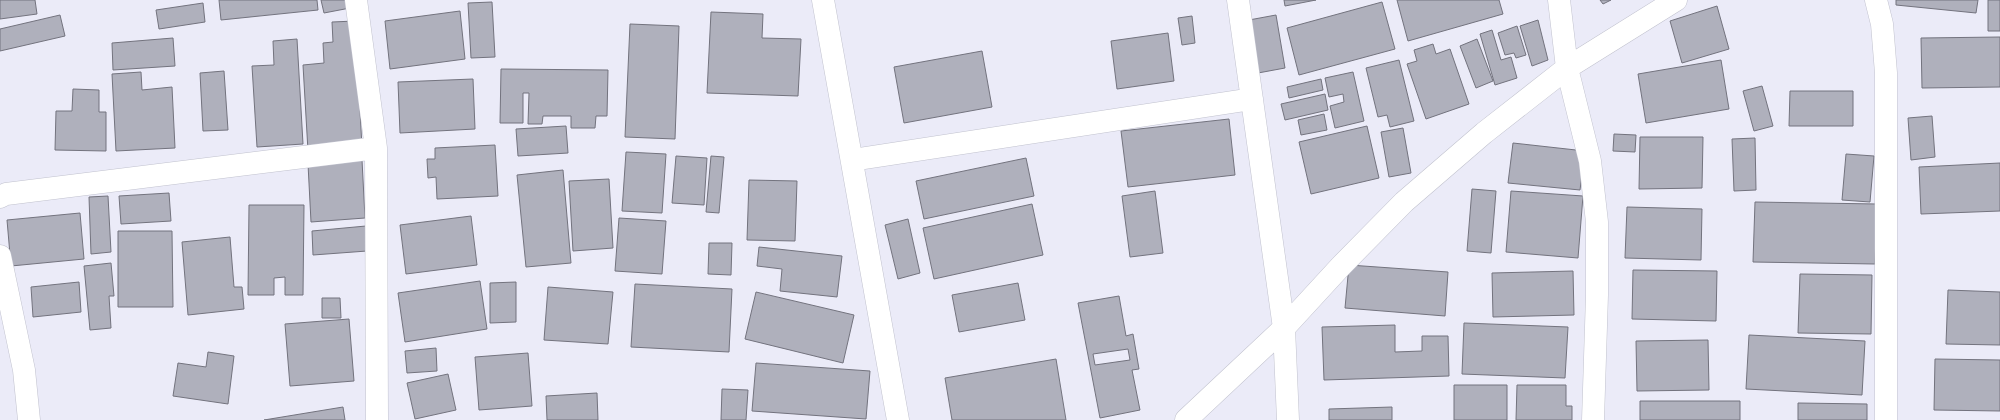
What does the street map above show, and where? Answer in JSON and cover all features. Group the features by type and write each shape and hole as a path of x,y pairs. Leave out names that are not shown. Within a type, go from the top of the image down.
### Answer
{"street":[{"path":"356,0 376,148 376,420"},
{"path":"823,0 898,420"},
{"path":"1238,0 1284,328 1288,420"},
{"path":"1559,0 1567,68 1590,161 1597,222 1593,420"},
{"path":"1186,420 1284,328 1341,266 1404,202 1484,133 1567,68 1676,0"},
{"path":"1876,0 1882,24 1886,73 1886,420"},
{"path":"852,160 1252,99"},
{"path":"0,197 6,194 376,148"},
{"path":"0,256 24,370 30,420"}],"building":[{"path":"0,0 35,0 37,14 0,19"},
{"path":"219,0 317,0 318,10 221,20"},
{"path":"321,0 349,0 350,8 324,13"},
{"path":"1284,0 1316,0 1285,6"},
{"path":"1397,0 1499,0 1503,14 1408,41"},
{"path":"1600,0 1611,0 1603,4"},
{"path":"1896,0 1978,0 1976,13 1896,5"},
{"path":"1988,0 2000,0 2000,31 1988,31"},
{"path":"492,2 495,57 471,58 468,3"},
{"path":"1382,2 1395,49 1299,75 1287,28"},
{"path":"203,3 205,22 159,29 156,10"},
{"path":"1717,6 1729,49 1682,63 1670,21"},
{"path":"460,11 465,59 390,69 385,21"},
{"path":"711,12 763,14 762,38 801,39 798,96 707,93"},
{"path":"60,15 65,36 0,51 0,29"},
{"path":"1276,15 1285,68 1258,73 1249,20"},
{"path":"1192,16 1195,43 1182,45 1178,18"},
{"path":"1538,20 1548,60 1532,66 1520,26"},
{"path":"355,21 362,147 308,151 303,65 324,63 323,43 333,42 332,22"},
{"path":"630,24 679,26 675,139 625,137"},
{"path":"1517,26 1526,55 1516,58 1514,53 1505,55 1498,33"},
{"path":"1492,30 1501,60 1511,57 1517,78 1495,85 1480,34"},
{"path":"1168,33 1174,81 1117,89 1111,41"},
{"path":"2000,37 2000,87 1922,88 1921,38"},
{"path":"173,38 175,66 113,70 112,43"},
{"path":"297,39 303,144 257,147 252,66 274,65 273,41"},
{"path":"1477,39 1493,81 1476,88 1460,46"},
{"path":"1433,44 1436,54 1450,49 1469,104 1426,119 1407,64 1417,61 1414,50"},
{"path":"982,51 992,107 904,123 894,67"},
{"path":"1399,60 1414,121 1390,127 1387,115 1378,117 1366,68"},
{"path":"1721,60 1729,109 1646,123 1638,74"},
{"path":"501,69 608,70 607,116 596,116 595,128 571,128 571,116 543,116 542,124 528,124 529,93 523,93 523,123 500,123"},
{"path":"224,71 228,130 203,131 200,73"},
{"path":"141,72 142,90 172,87 175,148 116,151 112,74"},
{"path":"1353,72 1364,121 1335,128 1330,106 1344,102 1343,94 1329,97 1325,78"},
{"path":"473,79 475,129 400,133 398,82"},
{"path":"1321,79 1323,90 1289,98 1287,87"},
{"path":"1762,86 1773,126 1754,131 1743,91"},
{"path":"73,89 99,90 99,112 106,112 106,151 55,150 56,111 72,111"},
{"path":"1790,91 1853,91 1853,126 1789,126"},
{"path":"1325,94 1328,110 1285,120 1281,104"},
{"path":"1324,114 1327,130 1301,135 1298,120"},
{"path":"1932,116 1935,157 1911,160 1908,118"},
{"path":"1229,119 1235,175 1128,187 1121,131"},
{"path":"566,126 568,153 518,156 516,129"},
{"path":"1367,126 1379,178 1311,194 1299,142"},
{"path":"1403,128 1411,173 1389,177 1381,132"},
{"path":"1614,134 1636,135 1635,152 1613,151"},
{"path":"1640,137 1703,137 1702,188 1639,189"},
{"path":"1755,138 1756,190 1734,191 1732,139"},
{"path":"1513,143 1585,151 1580,190 1508,183"},
{"path":"495,145 498,196 437,199 436,177 428,178 427,159 435,159 435,148"},
{"path":"626,152 666,154 662,213 622,211"},
{"path":"1846,154 1874,156 1870,202 1842,200"},
{"path":"676,156 707,158 704,205 672,203"},
{"path":"711,156 724,157 719,213 706,212"},
{"path":"1026,158 1034,196 924,219 916,181"},
{"path":"362,160 365,218 311,222 308,164"},
{"path":"2000,163 2000,211 1921,214 1919,167"},
{"path":"563,170 571,263 526,267 517,175"},
{"path":"609,179 613,248 573,251 569,181"},
{"path":"749,180 797,181 795,241 747,240"},
{"path":"1472,189 1496,191 1491,253 1467,251"},
{"path":"1155,191 1163,253 1130,257 1122,196"},
{"path":"1511,191 1583,196 1578,258 1506,252"},
{"path":"169,193 171,221 121,224 119,196"},
{"path":"108,196 111,252 91,254 89,197"},
{"path":"1755,202 1877,204 1875,264 1753,262"},
{"path":"1032,204 1043,255 934,279 923,228"},
{"path":"249,205 304,205 303,295 285,295 285,277 274,278 274,295 248,295"},
{"path":"1627,207 1702,209 1701,260 1625,258"},
{"path":"80,213 84,259 11,266 7,220"},
{"path":"471,216 477,265 406,274 400,225"},
{"path":"619,218 666,221 662,274 615,271"},
{"path":"908,219 920,273 898,279 885,225"},
{"path":"366,226 367,251 313,255 312,231"},
{"path":"118,231 172,231 173,307 118,307"},
{"path":"230,237 234,287 242,287 244,309 188,315 182,242"},
{"path":"709,243 732,243 731,275 708,274"},
{"path":"759,247 842,256 837,297 780,291 782,269 757,266"},
{"path":"111,263 114,296 109,296 111,328 90,330 84,266"},
{"path":"1349,265 1448,272 1445,316 1345,308"},
{"path":"1633,270 1717,271 1716,321 1632,319"},
{"path":"1573,271 1574,315 1493,317 1492,273"},
{"path":"1800,274 1872,275 1871,334 1798,333"},
{"path":"480,281 487,329 405,342 398,293"},
{"path":"79,282 81,312 33,317 31,287"},
{"path":"516,282 516,322 490,323 490,283"},
{"path":"1018,283 1025,320 959,332 952,295"},
{"path":"635,284 732,289 729,352 631,347"},
{"path":"548,287 613,292 608,344 544,340"},
{"path":"1948,290 2000,292 2000,345 1946,344"},
{"path":"756,292 854,315 843,363 745,339"},
{"path":"1119,296 1126,336 1133,334 1139,369 1132,370 1140,410 1100,418 1078,303","holes":["1128,349 1130,360 1095,365 1093,354"]},
{"path":"322,298 340,298 341,318 322,318"},
{"path":"349,319 354,381 290,386 285,324"},
{"path":"1464,323 1568,327 1565,378 1462,374"},
{"path":"1395,325 1395,352 1422,351 1422,336 1448,336 1449,376 1324,380 1322,327"},
{"path":"1749,335 1865,341 1862,395 1746,389"},
{"path":"1708,340 1709,390 1637,391 1636,341"},
{"path":"436,348 437,371 407,373 405,351"},
{"path":"208,352 234,356 228,404 173,396 178,363 206,367"},
{"path":"528,353 532,406 479,410 475,357"},
{"path":"1056,359 1066,420 952,420 945,378"},
{"path":"1935,359 2000,360 2000,411 1934,410"},
{"path":"756,363 870,371 866,419 752,411"},
{"path":"448,374 456,410 415,419 407,383"},
{"path":"1454,385 1507,385 1507,420 1454,420"},
{"path":"1517,385 1566,385 1566,406 1572,406 1572,420 1516,420"},
{"path":"722,389 748,390 746,420 721,420"},
{"path":"597,393 598,420 547,420 546,396"},
{"path":"1640,401 1740,401 1740,420 1640,420"},
{"path":"1798,403 1867,404 1867,420 1798,420"},
{"path":"343,407 345,420 264,420"},
{"path":"1392,407 1392,420 1329,420 1329,409"}]}
